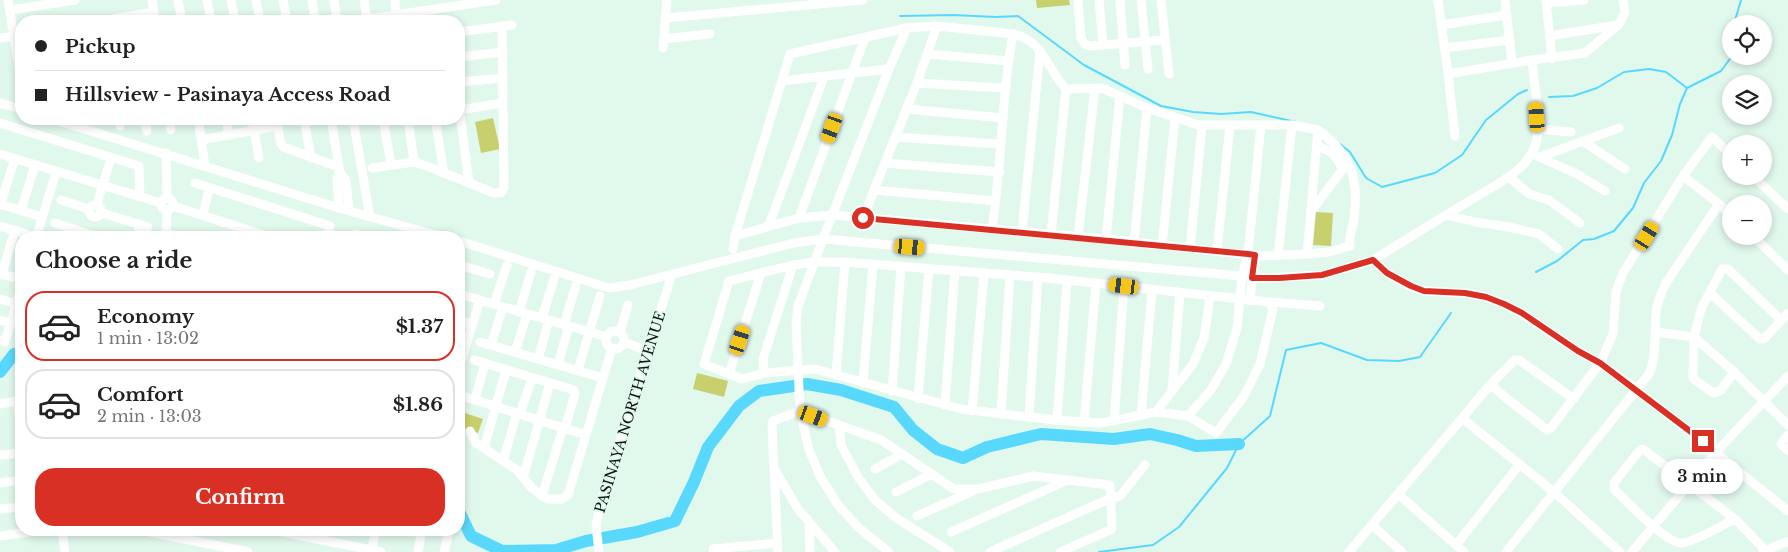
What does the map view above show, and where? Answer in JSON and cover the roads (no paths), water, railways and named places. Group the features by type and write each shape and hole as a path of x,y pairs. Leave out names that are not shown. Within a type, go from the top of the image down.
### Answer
{"street":[{"path":"8,0 15,26"},
{"path":"10,10 75,0"},
{"path":"152,0 155,15"},
{"path":"178,0 181,15"},
{"path":"207,0 209,15"},
{"path":"231,0 234,15"},
{"path":"256,0 259,15"},
{"path":"283,0 286,15"},
{"path":"312,0 314,15"},
{"path":"334,0 336,15"},
{"path":"364,0 366,15"},
{"path":"395,0 396,15"},
{"path":"427,0 428,10"},
{"path":"408,15 452,3 496,0"},
{"path":"667,0 663,43 710,34"},
{"path":"665,18 813,2 864,0"},
{"path":"1078,0 1081,39 1085,44 1103,45 1165,40"},
{"path":"1099,0 1103,45"},
{"path":"1120,0 1125,66"},
{"path":"1141,0 1148,68"},
{"path":"1161,0 1169,74"},
{"path":"1438,0 1455,136"},
{"path":"1505,0 1512,63"},
{"path":"1552,58 1546,2 1584,0"},
{"path":"1448,74 1585,53 1618,24 1625,12 1623,0"},
{"path":"1441,25 1507,15"},
{"path":"1549,36 1618,24"},
{"path":"465,31 512,25"},
{"path":"372,168 414,162 494,193 501,193 503,191 502,26"},
{"path":"863,218 907,109 937,26"},
{"path":"733,249 735,236 790,54 907,28 937,26 1020,35 1035,44 1058,81 1066,89 1102,88 1147,108 1202,126 1292,125 1318,130 1339,149 1351,168 1355,180 1355,213 1349,238 1350,246 1329,252 1307,254 1278,256 1252,254 992,228 833,215 798,218 735,236"},
{"path":"888,552 859,528 838,505 821,478 809,450 798,393 796,322 798,306 814,262 888,69 907,28"},
{"path":"992,228 1000,172 1005,88 1013,34"},
{"path":"0,38 15,36"},
{"path":"798,218 865,38"},
{"path":"1444,48 1510,40"},
{"path":"1022,232 1040,51"},
{"path":"465,56 503,52"},
{"path":"928,54 1008,61"},
{"path":"465,243 606,287 630,285 794,243 823,239 1247,277 1279,278 1322,275 1373,260 1520,170 1536,145 1538,129 1532,60"},
{"path":"782,81 888,69"},
{"path":"769,225 824,77"},
{"path":"465,81 503,78"},
{"path":"917,83 1005,88"},
{"path":"1078,237 1095,88"},
{"path":"1051,234 1066,89"},
{"path":"1106,239 1120,96"},
{"path":"0,103 15,107"},
{"path":"465,107 503,103"},
{"path":"1134,243 1147,108"},
{"path":"907,109 1003,118"},
{"path":"1162,246 1175,118"},
{"path":"0,124 138,166 140,197"},
{"path":"72,125 339,208 421,231"},
{"path":"146,125 147,131"},
{"path":"170,125 171,130"},
{"path":"199,125 205,166"},
{"path":"227,125 229,135"},
{"path":"253,125 259,158"},
{"path":"201,140 254,130 268,125"},
{"path":"278,125 283,148 339,170 346,180 349,211"},
{"path":"305,125 311,158"},
{"path":"332,125 339,170 337,179 339,208"},
{"path":"355,125 370,217"},
{"path":"384,125 392,164"},
{"path":"409,125 414,162"},
{"path":"436,125 444,173"},
{"path":"461,125 469,183"},
{"path":"1217,251 1230,125"},
{"path":"1188,416 1211,390 1226,364 1246,300 1247,277 1252,254 1261,125"},
{"path":"1278,256 1292,125"},
{"path":"1190,248 1202,126"},
{"path":"1540,158 1619,128"},
{"path":"1538,129 1571,132"},
{"path":"1307,254 1318,130"},
{"path":"895,137 1001,144"},
{"path":"1490,386 1547,430 1551,428 1600,363 1613,334 1616,292 1624,273 1683,176 1712,137 1722,146"},
{"path":"1584,142 1625,169"},
{"path":"1311,211 1343,169 1333,153 1318,146"},
{"path":"1531,153 1577,174 1605,191"},
{"path":"0,154 102,186 168,203 252,231"},
{"path":"166,231 169,154"},
{"path":"90,231 111,158"},
{"path":"15,159 0,204 42,217"},
{"path":"885,163 1000,172"},
{"path":"21,210 35,165"},
{"path":"38,231 56,172"},
{"path":"1683,176 1722,207"},
{"path":"1509,177 1529,194 1548,200 1580,223"},
{"path":"195,183 330,226 328,231"},
{"path":"1763,185 1788,209"},
{"path":"203,215 209,188"},
{"path":"874,190 996,201"},
{"path":"61,200 148,227"},
{"path":"1506,552 1651,368 1657,305 1666,283 1719,204"},
{"path":"1446,215 1539,234 1558,249"},
{"path":"55,223 76,231"},
{"path":"139,224 139,231"},
{"path":"0,226 18,231"},
{"path":"15,230 1,274 15,278"},
{"path":"1762,245 1788,270"},
{"path":"1373,260 1394,278 1424,291 1465,293 1486,297 1522,313 1578,351 1600,363 1636,389 1788,511"},
{"path":"1270,302 1273,309 1260,364 1244,396 1216,433 1188,416 1156,412 1101,423 972,411 945,406 815,370 798,375 764,373 742,379 704,364 729,281 793,265 814,262 845,262 1038,277 1246,300 1320,306"},
{"path":"836,375 845,262"},
{"path":"863,383 873,264"},
{"path":"492,345 507,265"},
{"path":"764,373 763,359 793,265"},
{"path":"892,391 901,266"},
{"path":"465,267 490,274"},
{"path":"918,398 929,268"},
{"path":"1710,293 1760,339 1764,339 1785,316 1728,269 1722,269 1701,309 1694,337 1692,373 1696,381 1710,391 1718,392 1734,372"},
{"path":"945,406 955,270"},
{"path":"515,352 531,272"},
{"path":"729,374 762,273"},
{"path":"972,411 984,273"},
{"name":"PASINAYA NORTH AVENUE","path":"599,550 596,525 602,496 672,274"},
{"path":"1001,414 1010,275"},
{"path":"1029,417 1038,277"},
{"path":"538,359 554,279"},
{"path":"1057,420 1067,280"},
{"path":"1084,422 1096,283"},
{"path":"558,364 576,285"},
{"path":"1114,421 1124,286"},
{"path":"1141,415 1152,290"},
{"path":"1172,391 1180,293"},
{"path":"465,296 607,337"},
{"path":"578,370 600,296"},
{"path":"1156,412 1193,364 1204,338 1210,296"},
{"path":"0,299 15,303"},
{"path":"465,342 480,300"},
{"path":"620,332 628,305"},
{"path":"0,340 5,342 15,310"},
{"path":"0,320 11,323"},
{"path":"465,322 472,325"},
{"path":"607,337 614,331 620,332 624,337 624,342 620,347 612,348"},
{"path":"1655,332 1694,337 1765,401 1788,425"},
{"path":"607,337 608,345 612,348"},
{"path":"480,342 603,378"},
{"path":"624,342 648,350"},
{"path":"470,431 474,441 517,470 532,488 542,496 548,499 562,500 568,495 612,348"},
{"path":"1349,552 1490,386 1517,359 1574,399"},
{"path":"474,360 575,392 542,496"},
{"path":"475,400 485,363"},
{"path":"484,448 506,370"},
{"path":"1632,552 1716,452 1788,376"},
{"path":"503,461 532,378"},
{"path":"524,478 550,383"},
{"path":"465,397 586,435"},
{"path":"0,404 15,402"},
{"path":"714,552 713,548 778,548 772,427 774,421 800,411 881,440 954,489 978,489"},
{"path":"1463,419 1554,492 1620,552"},
{"path":"839,425 841,445 858,477 874,499 895,517 950,552"},
{"path":"1788,435 1781,444 1788,451"},
{"path":"1735,519 1686,543 1674,543 1614,489 1614,483 1640,450 1646,451 1688,485 1735,519 1764,551 1788,541"},
{"path":"0,455 15,454"},
{"path":"874,468 902,454"},
{"path":"1456,545 1520,464"},
{"path":"990,552 1111,498 1120,496 1145,465"},
{"path":"774,468 798,509 835,552"},
{"path":"896,492 932,474"},
{"path":"917,516 978,489 1033,476 1110,485 1112,529 1060,552"},
{"path":"952,532 1068,480"},
{"path":"0,483 15,481"},
{"path":"1398,494 1464,552"},
{"path":"0,510 15,507"},
{"path":"809,522 810,552"},
{"path":"1372,525 1402,552"},
{"path":"0,536 15,534"},
{"path":"63,536 65,552"},
{"path":"169,536 248,552"},
{"path":"301,536 374,551 375,536"},
{"path":"418,552 421,536"},
{"path":"444,552 448,536"}],"waterway":[{"path":"1737,15 1741,0"},
{"path":"900,16 1018,16 1084,65 1161,106 1193,112 1221,114 1251,112 1296,122"},
{"path":"1536,272 1557,261 1583,240 1594,239 1614,231 1633,208 1644,183 1661,161 1672,135 1680,104 1687,88 1721,71 1725,65"},
{"path":"1549,97 1573,96 1597,88 1624,72 1649,69 1666,72 1687,88"},
{"path":"1340,144 1350,152 1366,178 1382,187 1435,173 1462,155 1486,120 1518,94 1527,90"},
{"path":"1099,552 1153,545 1179,527 1227,468 1239,444 1270,416 1286,350 1321,343 1367,360 1399,361 1420,357 1451,313"},
{"path":"0,372 15,354"},
{"path":"465,524 471,536 502,551 556,550 586,541 637,532 675,521 708,447 739,406 759,391 807,384 841,390 894,407 913,430 937,449 963,458 987,447 1041,434 1114,439 1150,434 1196,446 1239,444"}]}
